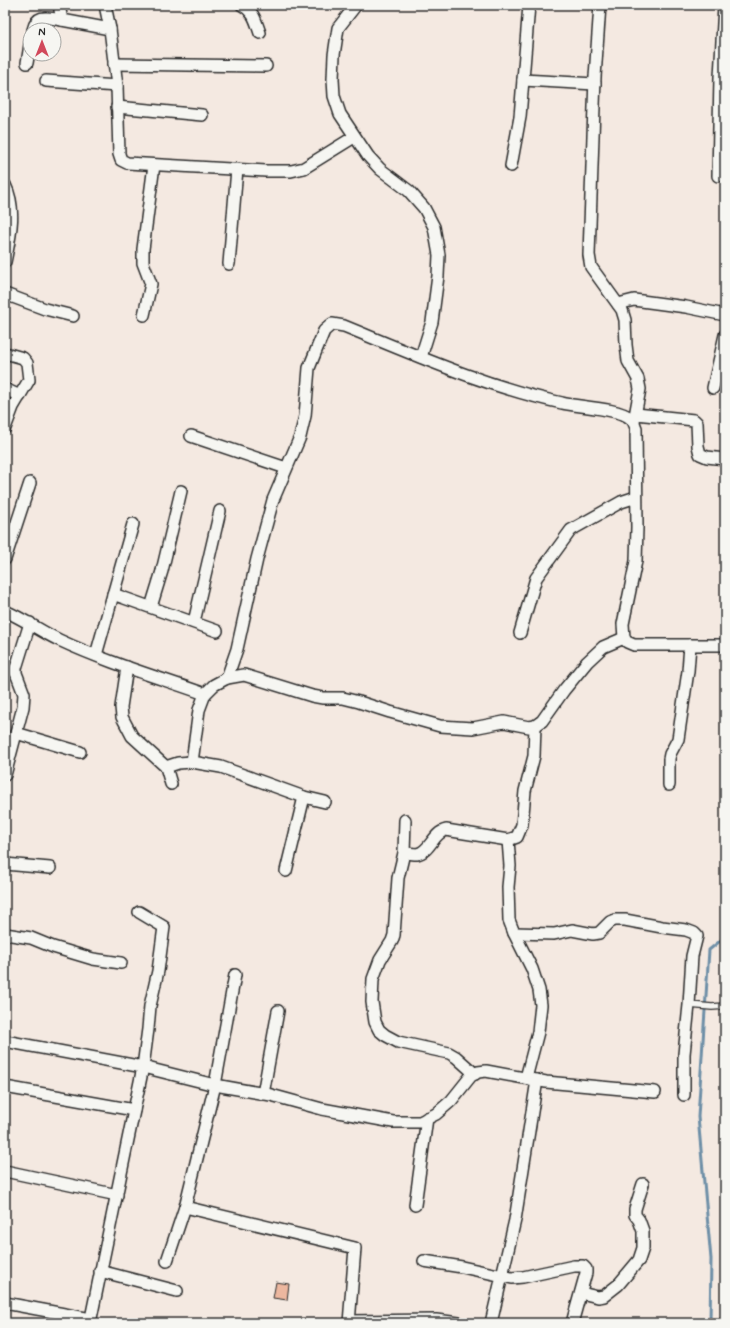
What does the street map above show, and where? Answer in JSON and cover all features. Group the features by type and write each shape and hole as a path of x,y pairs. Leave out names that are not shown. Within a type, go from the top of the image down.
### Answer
{"street":[{"path":"59,5 62,20"},
{"path":"106,5 114,64 118,143 121,160 127,163 154,165 291,171 304,168 354,137"},
{"path":"242,5 254,15 260,33"},
{"path":"356,5 338,28 334,55 334,96 340,114 368,156 380,169 409,191 424,208 434,228 439,255 438,276 432,322 421,357"},
{"path":"511,166 520,117 529,5"},
{"path":"600,5 595,84 589,255 592,267 622,310 625,320 628,361 638,379 640,389 635,417 637,526 636,561 623,624 624,638 627,642 634,645 725,645"},
{"path":"718,176 720,77 724,5"},
{"path":"35,22 38,19 43,18 110,29"},
{"path":"114,64 266,66"},
{"path":"523,80 595,84"},
{"path":"46,81 116,86"},
{"path":"117,107 202,115"},
{"path":"144,315 151,284 143,263 143,249 154,165"},
{"path":"229,264 237,169"},
{"path":"5,185 8,191 12,214 12,226 5,262"},
{"path":"5,294 45,309 73,316"},
{"path":"618,304 634,300 686,307 725,315"},
{"path":"227,678 237,650 256,558 273,500 300,437 304,416 306,385 309,368 324,331 332,324 344,326 490,383 562,403 635,417 694,420 698,423 698,446 700,454 725,459"},
{"path":"713,388 725,334"},
{"path":"5,353 23,358 27,363 29,380 13,407 5,428"},
{"path":"5,389 20,396"},
{"path":"191,436 286,468"},
{"path":"5,559 30,483"},
{"path":"151,607 162,571 181,491"},
{"path":"520,633 536,578 571,530 621,502 636,497"},
{"path":"194,622 220,511"},
{"path":"96,655 133,524"},
{"path":"114,594 218,631"},
{"path":"5,611 19,616 58,640 127,667 206,694"},
{"path":"5,775 24,694 16,673 16,668 30,623"},
{"path":"192,762 199,710 206,694 214,685 227,678 244,675 312,696 323,698 343,698 440,726 473,728 504,722 529,727 535,726 542,721 564,690 587,662 603,647 624,638"},
{"path":"669,784 669,759 678,739 688,671 690,645"},
{"path":"127,667 121,707 122,717 132,736 166,767 171,784"},
{"path":"404,853 417,854 423,851 441,831 446,830 508,840 517,837 522,825 525,791 534,756 535,726"},
{"path":"16,733 80,752"},
{"path":"166,767 178,763 192,762 221,767 304,797 325,802"},
{"path":"286,871 304,797"},
{"path":"405,820 404,853 398,878 394,935 380,960 373,979 372,1002 375,1022 379,1030 398,1042 449,1053 456,1057 475,1074"},
{"path":"491,1323 515,1220 541,1005 539,990 532,969 509,920 508,886 510,866 508,840"},
{"path":"5,864 50,868"},
{"path":"5,1303 90,1321 143,1067 150,1006 158,971 164,927 139,912"},
{"path":"514,933 554,934 572,930 593,934 599,933 610,922 615,920 625,920 686,930 694,933 697,936 692,956 691,1005 684,1054 684,1095"},
{"path":"5,934 31,938 53,947 86,957 121,963"},
{"path":"167,1261 185,1207 215,1085 235,975"},
{"path":"263,1094 278,1010"},
{"path":"5,1040 143,1067 322,1109 393,1122 420,1122 436,1114 450,1101 471,1076 486,1071 532,1079 655,1092"},
{"path":"5,1087 134,1110"},
{"path":"415,1205 427,1118"},
{"path":"5,1171 117,1195"},
{"path":"581,1293 598,1297 604,1296 618,1285 639,1260 643,1248 642,1231 639,1220 635,1215 635,1209 643,1184"},
{"path":"185,1207 355,1248 349,1322 436,1320 459,1323"},
{"path":"424,1261 462,1267 512,1278 580,1265 583,1266 586,1269 572,1323"},
{"path":"100,1271 177,1291"}],"lane":[{"path":"691,1005 712,1007 725,1006"}],"building":[{"path":"276,1282 289,1284 287,1300 273,1298"}],"waterway":[{"path":"710,1323 711,1259 698,1117 709,950 725,937"}]}
